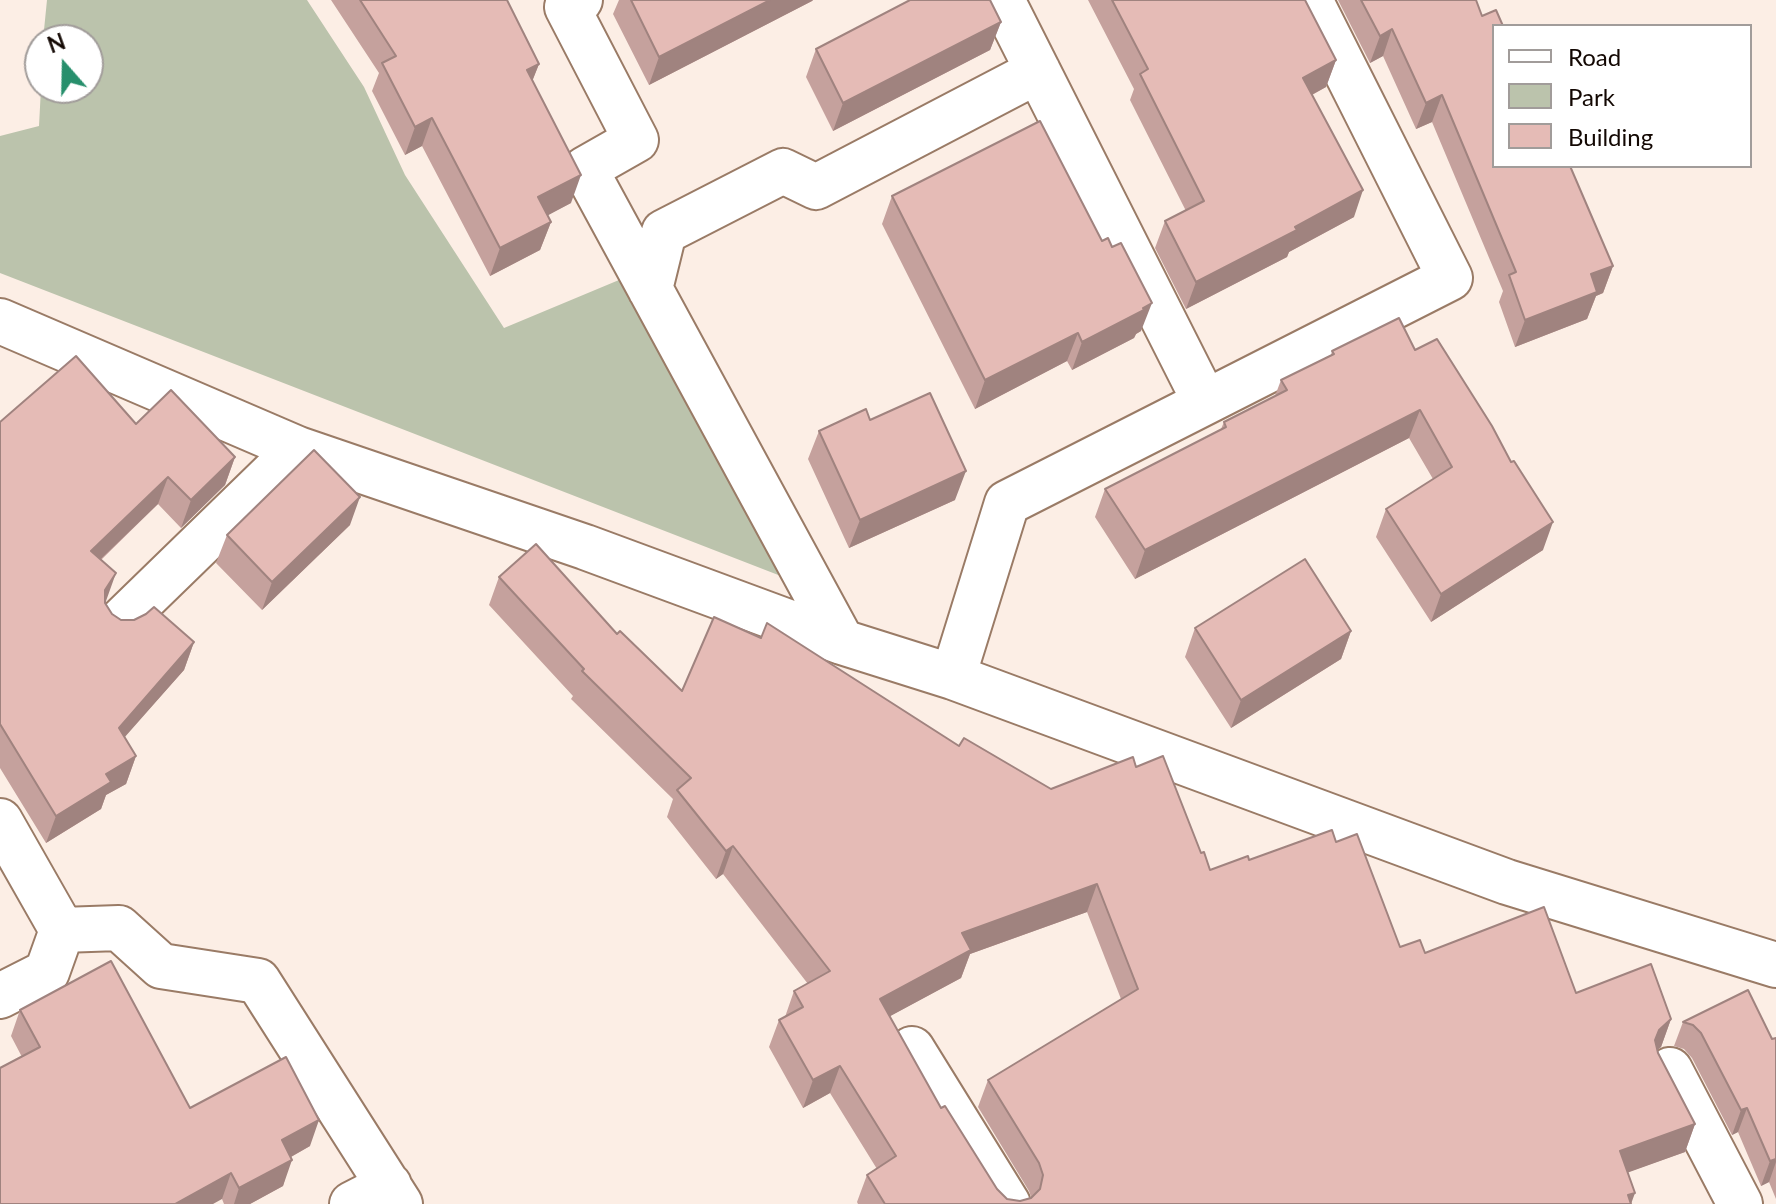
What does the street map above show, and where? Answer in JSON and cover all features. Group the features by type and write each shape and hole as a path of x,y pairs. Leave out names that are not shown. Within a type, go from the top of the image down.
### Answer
{"street":[{"path":"580,0 567,7 636,140 585,169 842,642"},
{"path":"1002,0 1205,402"},
{"path":"953,677 1007,503 1450,278 1310,0"},
{"path":"650,289 664,232 783,171 816,187 1038,71"},
{"path":"8,336 298,449 585,547 842,642 953,677 1507,882 1776,965"},
{"path":"119,623 298,449"},
{"path":"0,821 62,930 47,972 0,996"},
{"path":"62,930 119,928 161,966 258,981 380,1198"},
{"path":"912,1049 1008,1204"},
{"path":"1670,1070 1740,1204"}],"green space":[{"path":"47,0 307,0 364,87 405,175 504,328 619,280 786,578 0,273 0,136 39,126 40,104 104,104 104,24 45,24"}],"building":[{"path":"360,0 507,0 539,64 527,70 581,175 538,197 551,222 500,248 432,118 415,127 382,63 396,56"},
{"path":"631,0 770,0 659,57"},
{"path":"910,0 990,0 1001,22 843,103 816,49"},
{"path":"1112,0 1305,0 1336,60 1303,78 1363,190 1295,227 1297,230 1196,282 1165,221 1204,201 1140,74 1148,69"},
{"path":"1361,0 1476,0 1482,16 1496,10 1502,24 1492,24 1492,168 1571,168 1613,266 1591,274 1597,292 1525,320 1509,275 1516,272 1442,95 1426,103 1392,29 1380,36"},
{"path":"1040,121 1102,241 1108,238 1112,247 1121,243 1152,303 1082,342 1078,333 985,380 892,196"},
{"path":"1399,318 1415,350 1437,339 1511,462 1514,461 1553,522 1441,594 1386,509 1452,467 1420,410 1145,550 1105,489 1226,427 1224,422 1287,390 1281,380"},
{"path":"76,356 136,424 171,390 235,457 191,500 168,477 91,551 116,573 105,590 105,603 112,614 121,620 134,620 154,607 194,642 119,728 136,756 106,774 111,782 56,816 0,724 0,422"},
{"path":"930,393 966,471 860,520 819,431 866,409 870,420"},
{"path":"314,450 360,497 272,582 227,535"},
{"path":"536,544 617,634 620,631 682,691 714,617 761,638 767,623 959,746 964,738 1051,789 1133,757 1136,767 1163,756 1210,870 1248,856 1249,860 1332,830 1336,842 1357,834 1400,947 1420,940 1425,953 1544,907 1576,993 1651,964 1671,1019 1659,1030 1655,1040 1658,1053 1695,1124 1620,1151 1635,1193 1628,1195 1631,1204 885,1204 867,1175 896,1156 840,1066 813,1080 779,1020 803,1007 794,991 830,971 733,846 726,851 677,790 691,778 582,671 584,669 499,577","holes":["1097,884 1138,989 988,1080 1039,1163 1043,1175 1040,1189 1031,1198 1020,1201 1007,1199 997,1189 945,1106 941,1108 880,999 971,950 962,933"]},
{"path":"1305,559 1351,631 1241,700 1195,628"},
{"path":"111,961 190,1108 286,1057 319,1120 282,1140 292,1160 239,1188 231,1173 175,1204 0,1204 0,1068 40,1047 20,1010"},
{"path":"1748,990 1772,1039 1776,1038 1776,1159 1770,1161 1747,1108 1741,1110 1701,1033 1693,1025 1683,1022"}]}
